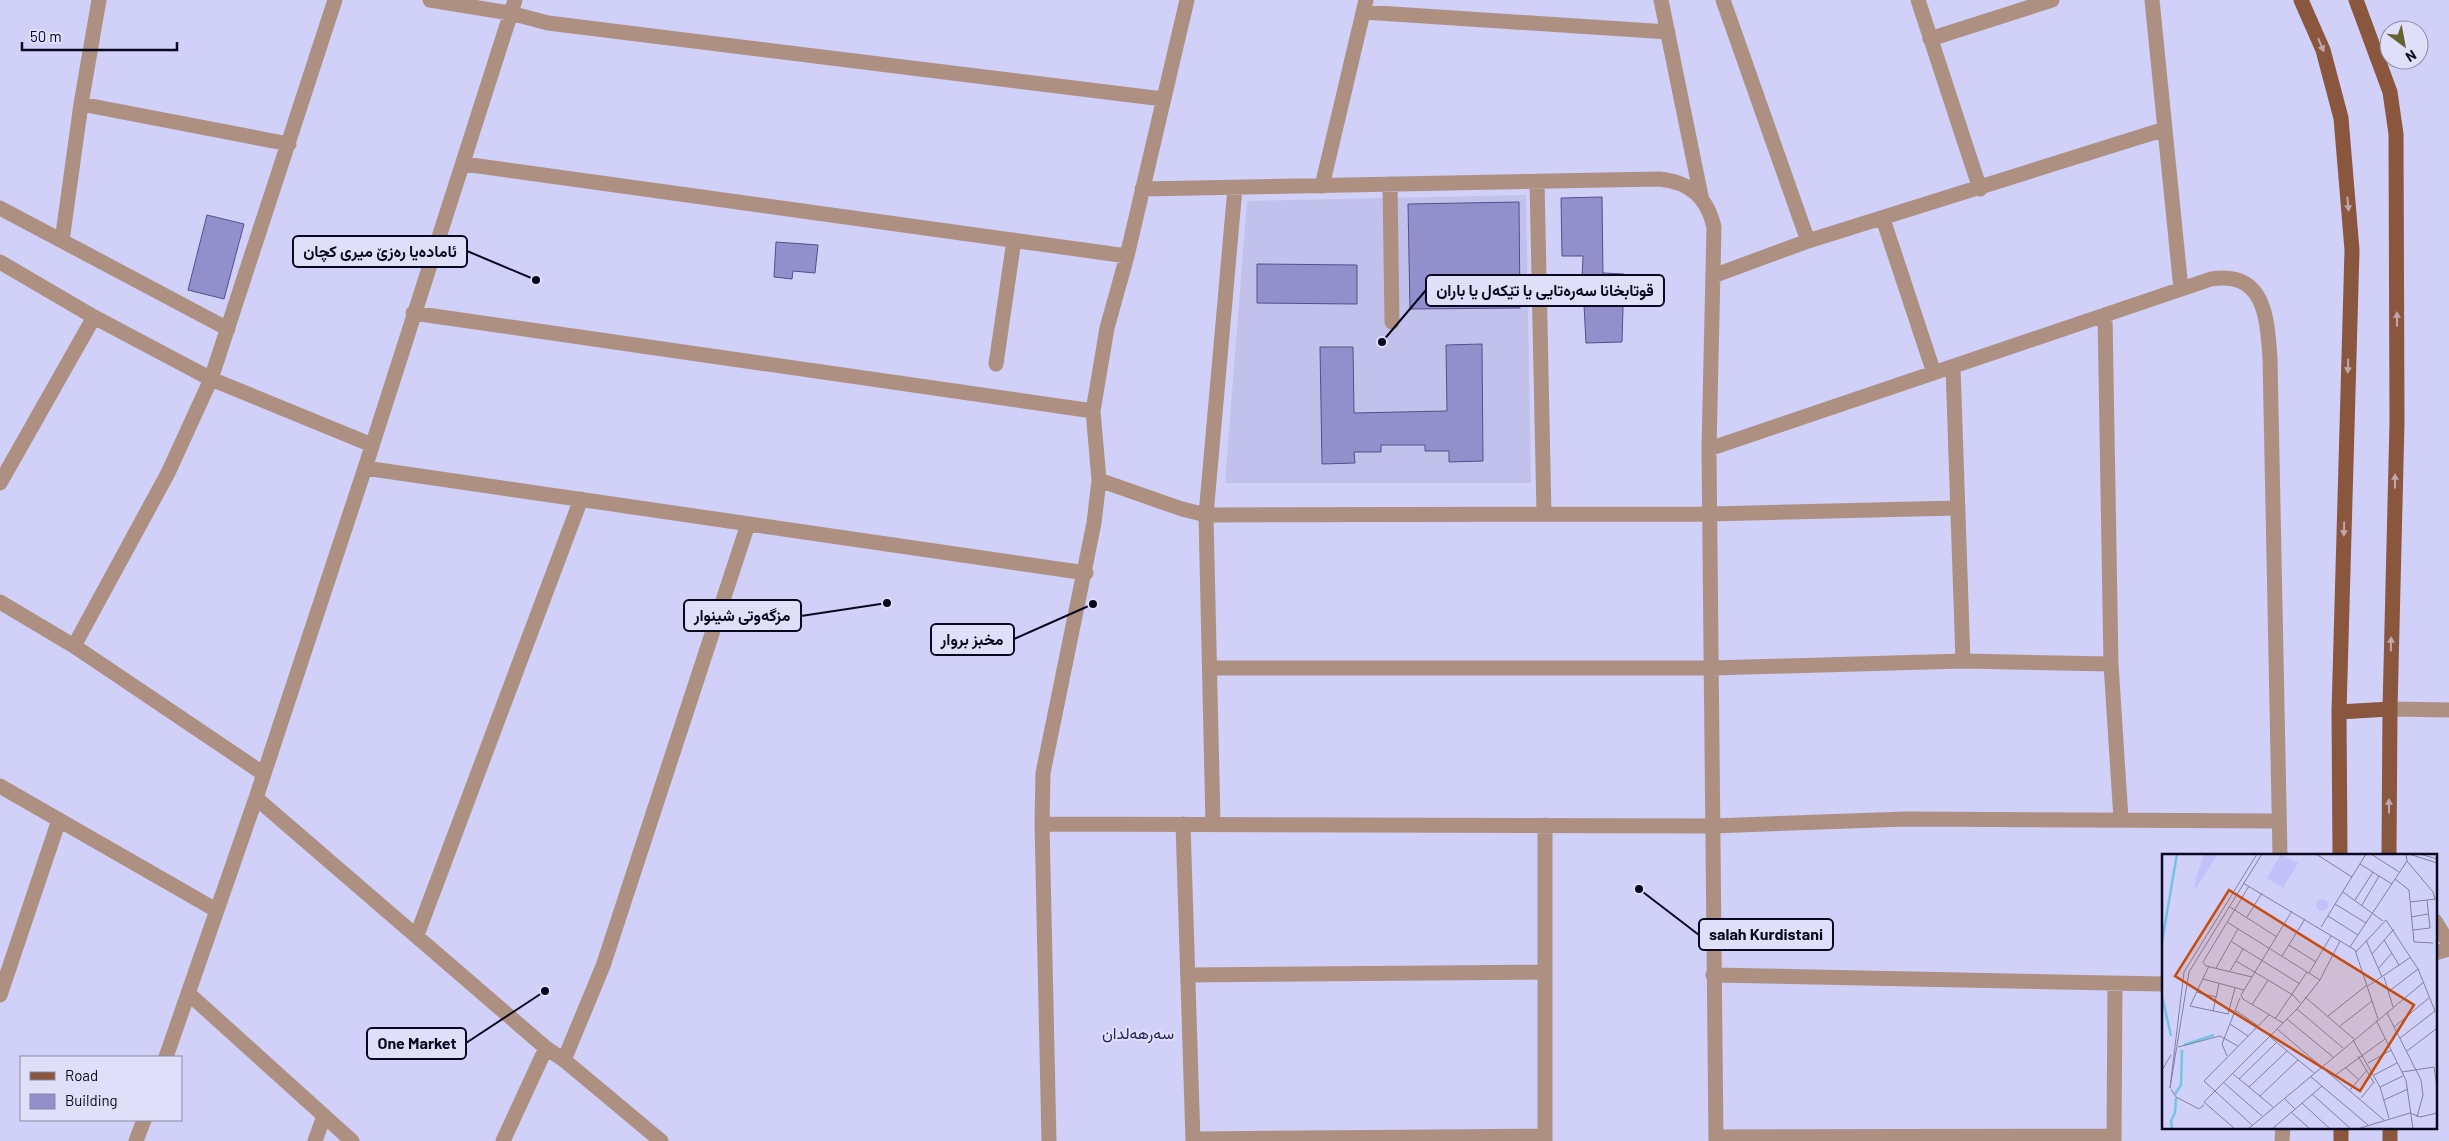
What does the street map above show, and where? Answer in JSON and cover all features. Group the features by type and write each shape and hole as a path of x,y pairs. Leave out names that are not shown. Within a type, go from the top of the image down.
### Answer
{"main road":[{"path":"2301,0 2323,50 2341,118 2352,250 2339,712 2340,854"},
{"path":"2356,0 2390,92 2396,134 2397,412 2390,709 2391,852"},
{"path":"2339,712 2390,709"},
{"path":"2341,1128 2341,1141"},
{"path":"2390,1128 2390,1141"}],"street":[{"path":"62,240 81,104 99,0"},
{"path":"74,646 168,473 211,379 335,0"},
{"path":"430,0 512,6 548,23 1163,99"},
{"path":"1049,1141 1042,824 1043,773 1086,573 1099,480 1093,411 1107,328 1127,256 1187,0"},
{"path":"1661,0 1701,196 1710,212 1714,227 1710,514 1716,1139 2114,1138 2115,984"},
{"path":"1723,0 1808,241"},
{"path":"1918,0 1980,189"},
{"path":"1930,39 2052,0"},
{"path":"2152,0 2181,289"},
{"path":"166,1056 256,798 365,468 413,313 464,164 512,6"},
{"path":"1322,186 1364,6 1668,32"},
{"path":"81,104 289,144"},
{"path":"1713,276 1808,241 1980,189 2165,129"},
{"path":"464,164 1127,256"},
{"path":"1142,189 1659,179 1673,180 1688,186 1701,196"},
{"path":"1536,181 1544,514"},
{"path":"1390,184 1392,322"},
{"path":"1213,824 1206,515 1235,188"},
{"path":"0,208 228,329"},
{"path":"1883,218 1934,373"},
{"path":"996,364 1014,240"},
{"path":"0,262 94,317 211,379 372,445"},
{"path":"1710,449 2181,289 2227,277 2240,280 2251,287 2264,308 2268,331 2280,854"},
{"path":"413,313 1093,411"},
{"path":"2105,315 2111,664 2121,819"},
{"path":"0,483 94,317"},
{"path":"1953,367 1963,661"},
{"path":"365,468 1086,573"},
{"path":"1099,480 1182,509 1206,515 1710,514 1958,508"},
{"path":"417,935 581,499"},
{"path":"564,1060 604,966 748,524"},
{"path":"0,602 74,646 264,774"},
{"path":"1210,668 1712,668 1963,661 2111,664"},
{"path":"2390,709 2449,710"},
{"path":"0,786 216,910"},
{"path":"256,798 546,1048 564,1060 661,1141"},
{"path":"1042,824 1712,826 1906,819 2279,821"},
{"path":"0,995 59,820"},
{"path":"1184,824 1193,1140 1545,1138 1545,825"},
{"path":"2436,924 2449,944"},
{"path":"2436,953 2449,949"},
{"path":"1188,975 1545,972"},
{"path":"1713,975 2162,984"},
{"path":"188,993 352,1141"},
{"path":"503,1141 546,1048"},
{"path":"314,1141 324,1116"},
{"path":"136,1141 144,1121"},
{"path":"2282,1128 2282,1141"}],"shaded area":[{"path":"1526,195 1531,483 1225,483 1247,201"}],"building":[{"path":"1602,197 1603,273 1624,274 1622,342 1586,343 1584,305 1581,305 1583,256 1562,256 1561,198"},
{"path":"1519,202 1520,308 1410,309 1408,204"},
{"path":"207,215 244,224 224,299 188,290"},
{"path":"776,242 818,245 815,273 793,271 792,279 774,277"},
{"path":"1257,264 1357,265 1357,304 1257,303"},
{"path":"1482,344 1483,461 1449,462 1449,451 1425,451 1425,445 1381,445 1381,452 1354,452 1355,463 1322,464 1320,347 1353,347 1354,413 1447,411 1446,345"}],"place":[{"name":"ئامادەيا رەزێ ميرى كچان","path":"536,280"},
{"name":"قوتابخانا سەرەتایی یا تێکەل یا باران","path":"1382,342"},
{"name":"مزگەوتی شينوار","path":"887,603"},
{"name":"مخبز بروار","path":"1093,604"},
{"name":"salah Kurdistani","path":"1639,889"},
{"name":"One Market","path":"545,991"}],"district":[{"name":"سەرهەلدان","path":"1138,1032"}]}
